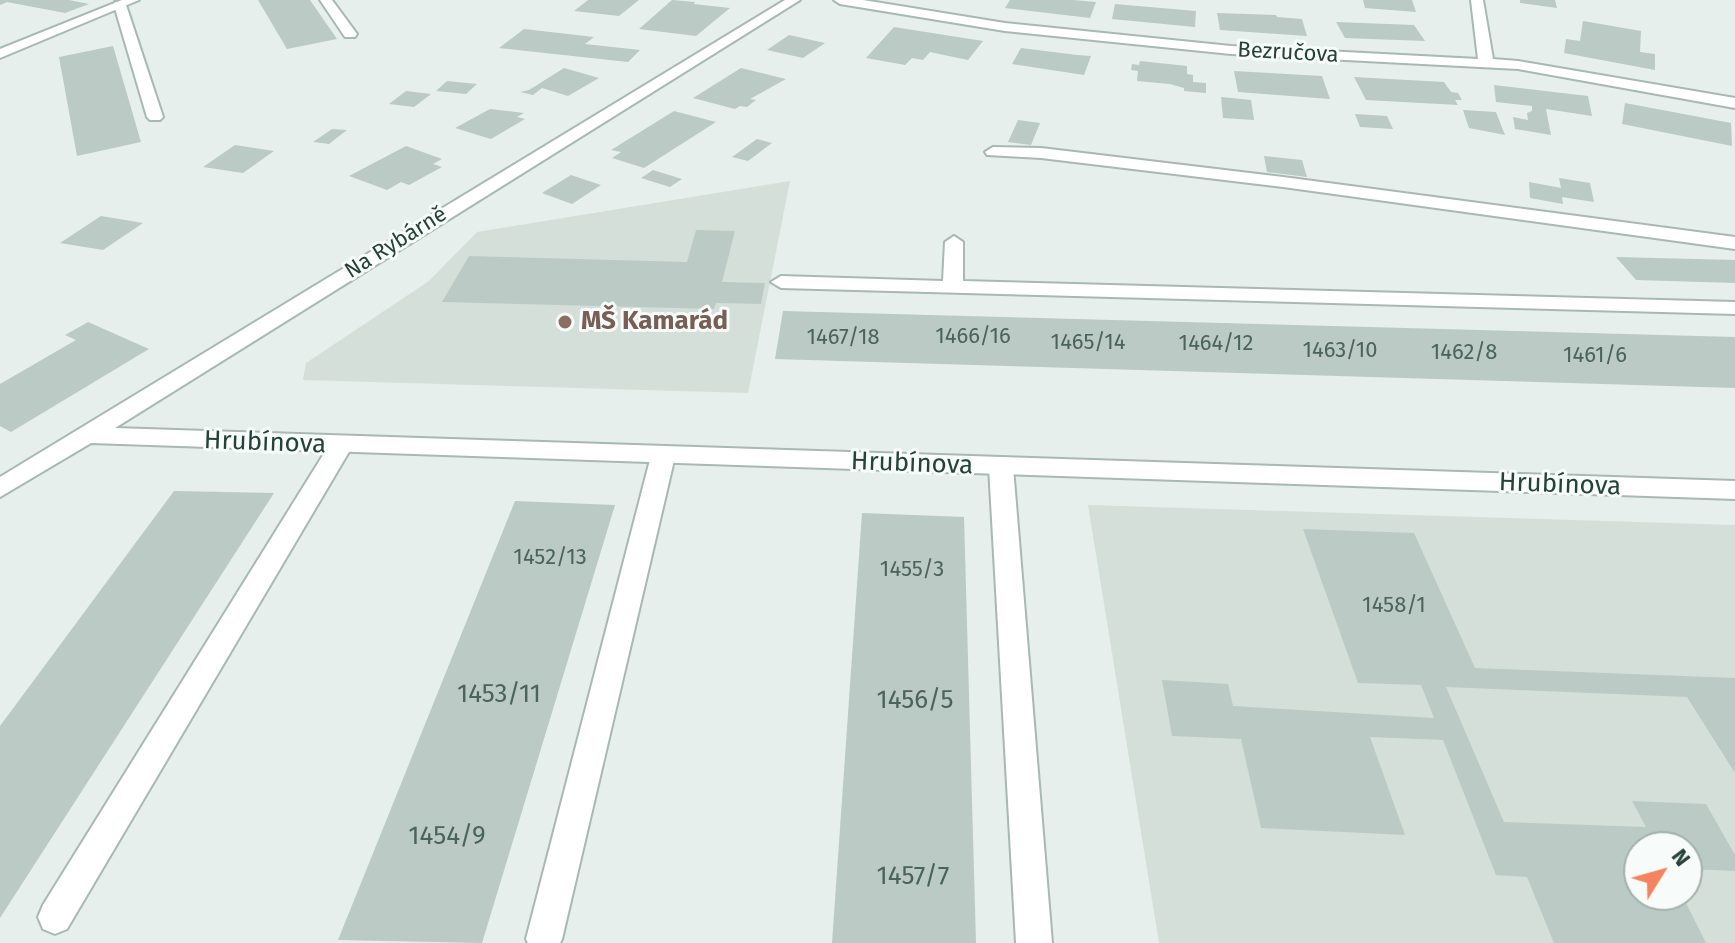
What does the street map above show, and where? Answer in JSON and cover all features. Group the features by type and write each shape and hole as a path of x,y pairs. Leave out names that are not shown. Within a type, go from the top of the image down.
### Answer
{"street":[{"path":"326,0 350,34"},
{"name":"Na Rybárně","path":"0,488 794,0"},
{"name":"Bezručova","path":"840,0 1005,27 1231,50 1548,69 1735,103"},
{"path":"1477,0 1486,63"},
{"path":"0,54 129,1 155,117"},
{"path":"993,152 1041,153 1283,182 1735,243"},
{"path":"953,286 954,242"},
{"path":"781,282 1735,308"},
{"name":"Hrubínova","path":"90,435 1735,490"},
{"path":"55,917 341,445"},
{"path":"544,939 663,456"},
{"path":"1001,467 1034,943"}],"shaded area":[{"name":"MŠ Kamarád","path":"790,181 748,393 303,380 306,363 429,281 477,232"},
{"path":"1088,505 1735,525 1735,943 1159,943"}],"building":[{"path":"0,0 69,0 89,4 65,13 7,2 0,5"},
{"path":"258,0 310,0 337,39 287,49"},
{"path":"588,0 639,0 619,16 574,11"},
{"path":"672,0 730,8 696,36 639,29"},
{"path":"1010,0 1096,2 1090,18 1005,8"},
{"path":"1363,0 1412,0 1416,12 1365,8"},
{"path":"1520,0 1555,0 1557,8 1520,3"},
{"path":"1115,4 1196,11 1195,27 1112,19"},
{"path":"1217,13 1302,19 1307,36 1220,30"},
{"path":"1583,21 1641,31 1640,52 1655,54 1655,70 1564,53 1566,39 1580,41"},
{"path":"1336,22 1414,25 1425,41 1345,38"},
{"path":"894,27 983,41 968,60 930,52 923,60 912,58 905,65 866,58"},
{"path":"524,29 594,37 585,44 640,50 628,62 499,48"},
{"path":"789,35 825,43 803,58 767,50"},
{"path":"113,46 141,142 77,156 59,57"},
{"path":"1021,48 1091,56 1084,75 1012,64"},
{"path":"1140,61 1187,66 1187,74 1193,75 1193,82 1206,83 1206,93 1184,91 1184,88 1170,84 1137,81 1138,71 1131,70 1132,64 1139,65"},
{"path":"564,68 599,78 568,96 542,88 533,95 520,92 529,90"},
{"path":"741,68 786,79 750,99 756,100 747,107 735,109 693,98"},
{"path":"1234,71 1322,76 1330,99 1238,92"},
{"path":"1354,77 1444,82 1462,100 1455,100 1458,105 1366,100"},
{"path":"447,81 477,84 466,94 436,91"},
{"path":"1494,85 1588,96 1592,116 1546,109 1551,135 1515,129 1513,117 1528,120 1527,113 1532,111 1532,106 1496,102"},
{"path":"406,91 431,94 414,107 389,104"},
{"path":"1221,97 1251,100 1254,120 1223,118"},
{"path":"1625,103 1731,123 1732,146 1622,124"},
{"path":"490,109 524,113 517,117 525,119 491,139 455,128"},
{"path":"1463,110 1496,112 1505,135 1469,128"},
{"path":"674,111 716,122 644,168 612,158 621,152 611,150"},
{"path":"1355,114 1387,116 1393,129 1360,127"},
{"path":"1018,120 1040,123 1031,145 1008,142"},
{"path":"332,129 347,130 329,144 313,142"},
{"path":"757,139 772,143 748,161 732,157"},
{"path":"235,145 274,151 243,173 203,167"},
{"path":"406,146 442,159 433,164 442,167 409,185 401,182 387,190 349,176"},
{"path":"1264,156 1302,160 1307,177 1267,172"},
{"path":"653,170 682,179 670,187 641,178"},
{"path":"571,175 601,185 572,204 542,193"},
{"path":"1559,178 1590,183 1594,202 1562,197 1563,204 1530,198 1529,182 1561,188"},
{"path":"101,216 143,223 103,250 60,243"},
{"path":"696,230 735,231 722,282 765,283 761,304 716,303 714,309 442,302 469,256 687,262"},
{"path":"1616,257 1735,260 1735,283 1636,280"},
{"path":"783,311 1735,337 1735,388 775,359"},
{"path":"88,322 149,349 11,432 0,426 0,384 76,340 65,335"},
{"path":"174,491 274,493 0,918 0,726"},
{"path":"515,501 615,505 482,943 338,940"},
{"path":"862,513 964,517 976,943 832,943"},
{"path":"1303,529 1414,533 1475,668 1735,678 1735,773 1687,697 1446,687 1504,822 1646,827 1632,801 1706,804 1735,855 1735,871 1703,870 1703,831 1623,831 1623,911 1690,911 1706,943 1554,943 1527,877 1496,875 1443,740 1370,737 1405,835 1261,828 1241,739 1172,736 1162,680 1228,684 1233,706 1434,718 1421,685 1358,683"}],"place":[{"name":"MŠ Kamarád","path":"565,322"}]}
